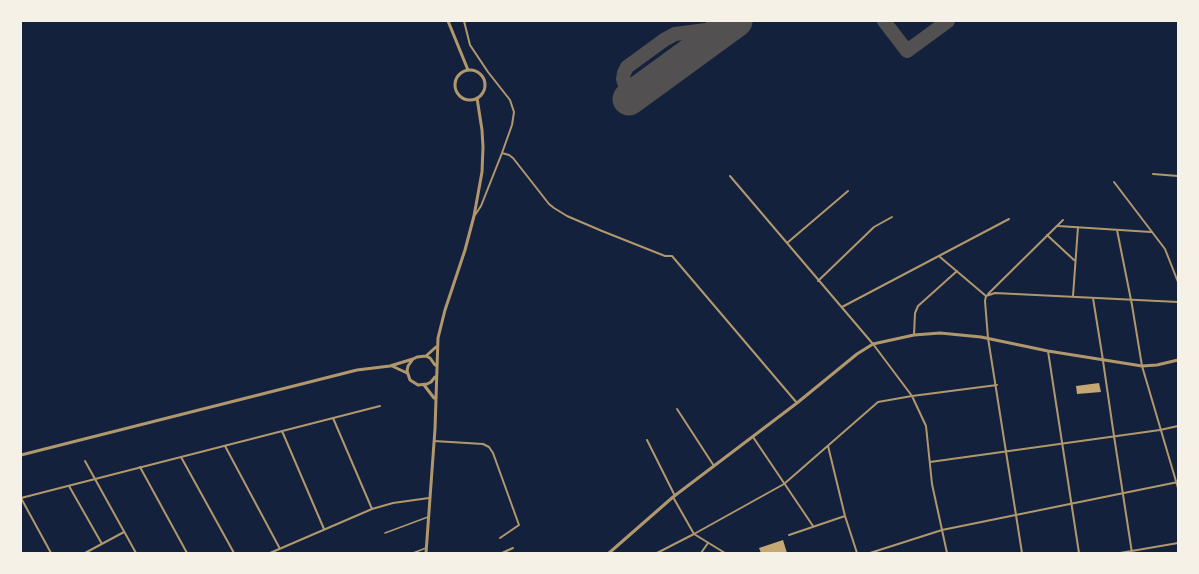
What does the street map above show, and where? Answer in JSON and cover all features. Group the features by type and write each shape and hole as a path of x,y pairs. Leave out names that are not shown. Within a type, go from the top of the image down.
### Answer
{"street":[{"path":"448,21 468,70"},
{"path":"464,21 470,45 510,100 514,117 481,207 474,216"},
{"path":"468,70 479,72 484,80 485,89 477,98 466,99 456,90 456,81 461,73 468,70"},
{"path":"426,553 434,441 437,346 445,310 474,216 482,172 483,147 477,98"},
{"path":"502,153 513,158 554,208 567,216 666,256 672,256 797,403"},
{"path":"1153,174 1178,176"},
{"path":"730,176 873,344 912,396 926,426 932,484 947,553"},
{"path":"1114,182 1165,249 1178,282"},
{"path":"787,243 848,191"},
{"path":"818,281 874,227 892,217"},
{"path":"841,308 1009,219"},
{"path":"1022,553 988,338 985,301 986,296 1063,220"},
{"path":"1058,226 1151,232"},
{"path":"1073,297 1077,227"},
{"path":"1117,230 1142,366 1178,488"},
{"path":"1047,235 1075,261"},
{"path":"940,257 986,296"},
{"path":"914,334 915,313 918,306 957,271"},
{"path":"986,296 995,293 1178,302"},
{"path":"1092,298 1132,552"},
{"path":"609,553 674,496 873,344 914,334 940,333 988,338 1048,351 1142,366 1178,360"},
{"path":"21,454 357,370 390,366 426,356 437,346"},
{"path":"1048,351 1079,553"},
{"path":"413,359 408,366 407,373 414,383 424,385 434,379 437,370 434,361 426,356"},
{"path":"390,366 407,373"},
{"path":"424,385 435,400"},
{"path":"657,553 784,484 878,402 997,386"},
{"path":"51,553 21,498 380,406"},
{"path":"677,409 714,466"},
{"path":"333,418 372,509"},
{"path":"930,462 1178,426"},
{"path":"282,431 324,529"},
{"path":"753,437 813,526"},
{"path":"647,440 694,534 725,553"},
{"path":"434,441 483,444 489,447 519,525 500,538"},
{"path":"225,446 279,548"},
{"path":"828,446 845,516 857,553"},
{"path":"182,457 234,553"},
{"path":"85,461 136,553"},
{"path":"140,467 187,553"},
{"path":"870,553 942,530 1177,482"},
{"path":"69,486 102,544"},
{"path":"270,553 372,509 393,503 429,498"},
{"path":"789,535 845,516"},
{"path":"85,553 124,532"},
{"path":"701,553 709,542"},
{"path":"1120,553 1178,543"},
{"path":"505,552 513,548"}],"lane":[{"path":"385,533 428,517"},
{"path":"412,553 426,548"}],"building":[{"path":"1099,383 1101,392 1077,394 1076,386"},
{"path":"783,540 787,553 761,553 759,548"}],"taxiway":[{"path":"884,21 907,51 948,21"},
{"path":"643,89 637,91 625,85 623,79 627,67 675,34 730,25"}],"runway":[{"path":"629,99 736,21"}]}
